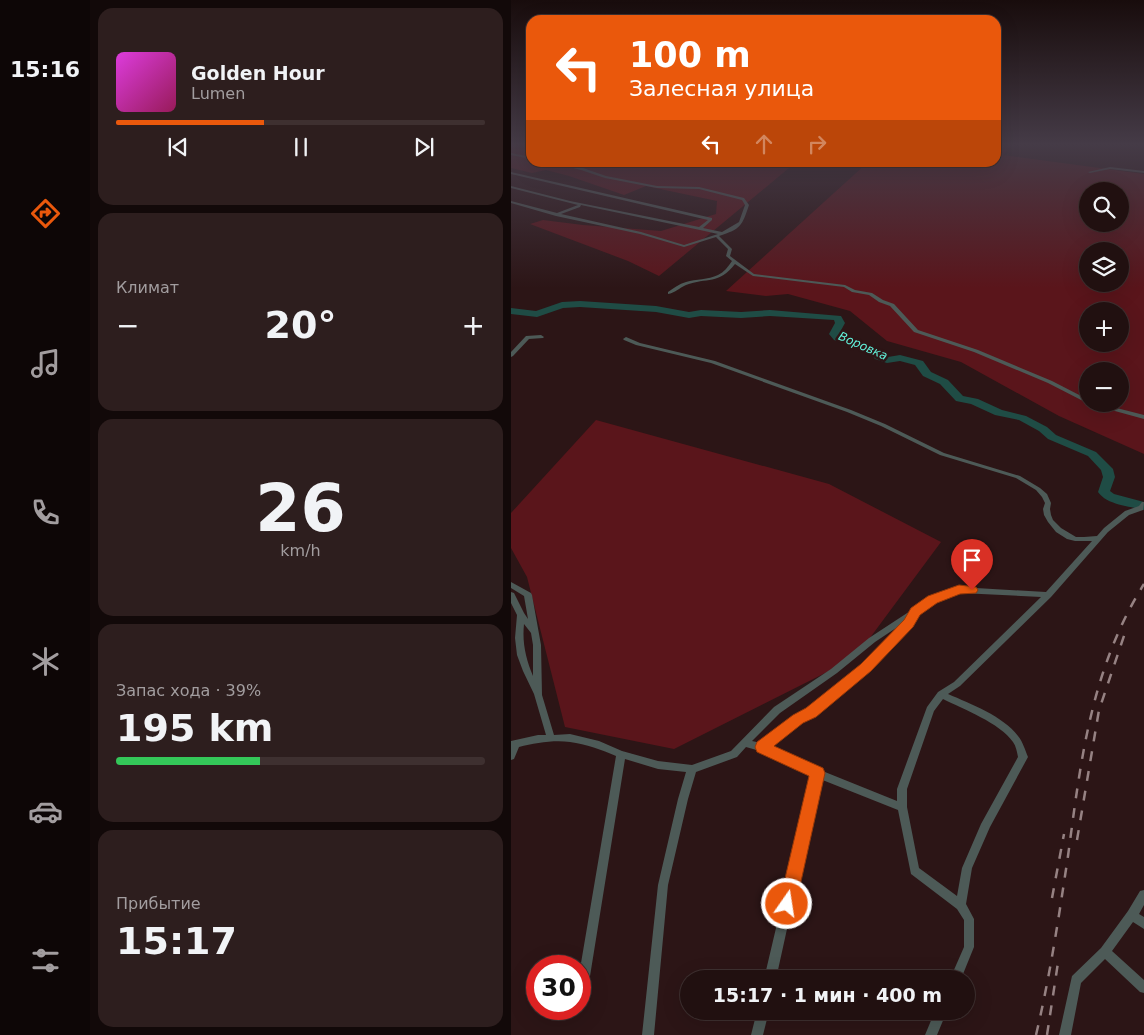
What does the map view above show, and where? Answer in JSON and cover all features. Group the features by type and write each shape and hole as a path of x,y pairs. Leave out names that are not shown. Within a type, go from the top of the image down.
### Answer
{"street":[{"path":"525,191 582,205 724,233"},
{"path":"591,191 711,219 701,229"},
{"path":"511,202 641,233 684,246 724,233 741,222 747,205 743,199 712,191"},
{"path":"556,214 582,205"},
{"path":"717,235 730,249 728,256 753,275 845,286 854,291 870,294 881,302 892,305 916,331 976,350 1079,396"},
{"path":"670,293 677,285 716,279 725,274 735,261"},
{"path":"511,355 528,337 541,337"},
{"path":"626,339 638,344 713,362 762,379 883,425 941,454 1018,477 1038,489 1045,496 1048,503 1045,509 1048,517 1063,533 1077,540 1099,538"},
{"path":"1128,412 1144,416"},
{"path":"959,970 969,947 969,919 961,905 915,871 902,807 902,789 931,710 941,694 957,684 1048,595 1099,538 1127,514 1141,508 1144,504"},
{"path":"511,585 528,595 535,632 538,695"},
{"path":"511,756 513,745 551,738 582,740 657,765 692,769 734,754 777,710 933,600 959,590 1048,595"},
{"path":"511,595 520,608 518,643 520,656 538,695 551,738"},
{"path":"762,747 798,719 811,712 866,668 908,624 915,612"},
{"path":"521,615 535,632"},
{"path":"941,694 971,708 1002,728 1016,739 1023,757 986,824 967,868 961,905"},
{"path":"744,742 762,747 817,773 902,807"},
{"path":"588,955 621,754"},
{"path":"647,1035 663,885 692,769"},
{"path":"772,970 817,773"},
{"path":"1065,1035 1076,980 1105,952 1144,895"},
{"path":"1132,915 1144,924"},
{"path":"1105,952 1144,988"},
{"path":"757,1035 761,1020"},
{"path":"931,1035 937,1020"}],"shaded area":[{"path":"613,191 633,191 624,195"},
{"path":"671,191 761,191 659,276 628,261 530,224 543,220 661,231 716,214 717,201"},
{"path":"836,191 1079,191 1079,232 1129,232 1129,191 1144,191 1144,454 1059,416 961,362 887,341 850,311 788,294 766,296 726,291"},
{"path":"596,420 829,484 941,542 855,658 674,749 565,727 527,577 511,548 511,513"}],"waterway":[{"name":"Воровка","path":"511,311 537,314 562,305 580,304 656,309 689,315 701,313 741,315 770,313 838,318 840,323 834,334 837,338 871,349 878,357 887,360 900,358 919,363 927,374 944,382 960,399 974,401 999,413 1022,418 1043,429 1052,437 1092,454 1107,469 1109,477 1104,492 1110,497 1144,506"}],"railway":[{"path":"1036,1035 1054,946 1078,785 1091,716 1100,682 1112,649 1126,616 1144,584"},
{"path":"1077,840 1099,710 1125,633"},
{"path":"1052,898 1064,834"},
{"path":"1047,1035 1059,956"}],"route":[{"path":"787,904 817,773 762,747 798,719 811,712 866,668 908,624 915,612 933,600 959,590 972,590"}]}
